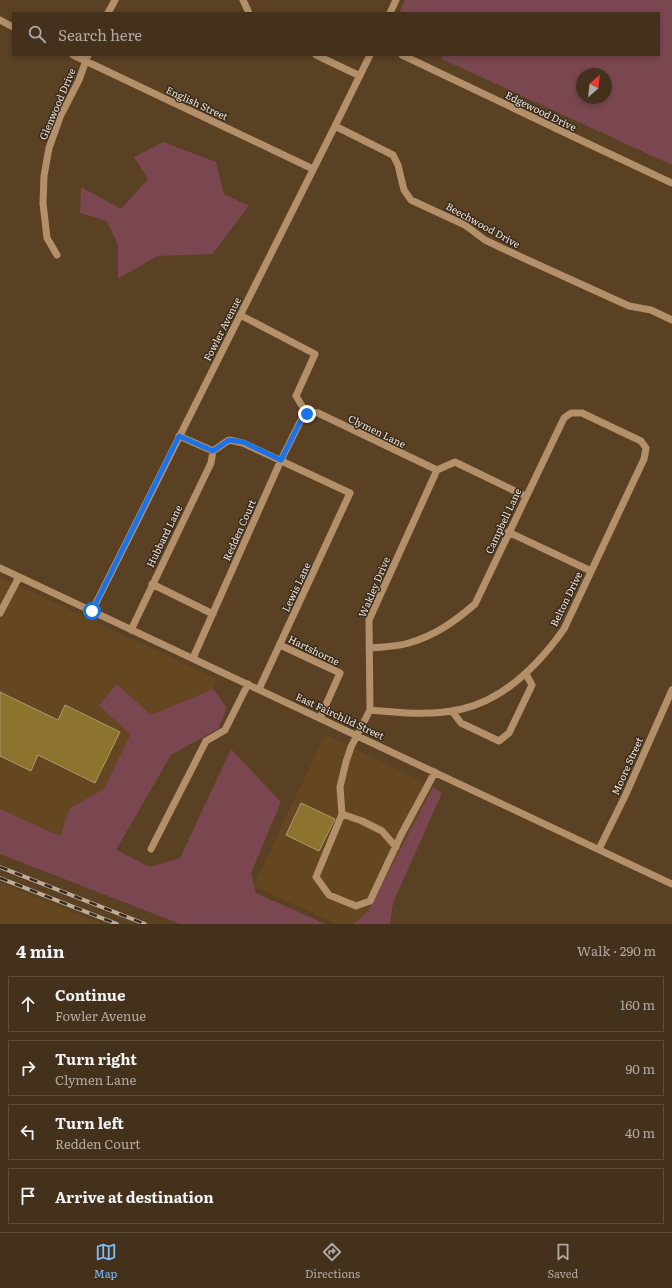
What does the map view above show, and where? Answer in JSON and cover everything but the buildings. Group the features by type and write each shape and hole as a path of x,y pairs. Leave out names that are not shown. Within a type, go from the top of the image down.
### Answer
{"street":[{"path":"109,12 115,0"},
{"path":"243,0 249,12"},
{"path":"390,12 396,0"},
{"path":"0,20 12,26"},
{"path":"318,56 360,76"},
{"name":"Fowler Avenue","path":"92,611 370,56"},
{"name":"Edgewood Drive","path":"404,56 672,183"},
{"name":"English Street","path":"87,58 313,169"},
{"name":"Glenwood Drive","path":"57,255 47,238 43,203 44,176 49,148 58,123 79,80 87,58"},
{"name":"Beechwood Drive","path":"335,126 393,156 398,165 404,190 411,200 465,224 485,240 519,256 629,306 651,310 672,320"},
{"path":"240,315 315,354 296,396 308,413"},
{"name":"Redden Court","path":"192,658 281,460 301,420 308,413"},
{"name":"Clymen Lane","path":"308,413 318,413 436,470"},
{"name":"Campbell Lane","path":"369,648 408,643 431,635 453,623 475,604 525,496 564,418 571,413 582,413 641,441"},
{"path":"179,436 213,451 229,440 243,442 281,460"},
{"name":"Belton Drive","path":"370,710 424,714 462,709 495,697 526,674 548,651 564,629 644,459 646,448 641,441"},
{"name":"Hubbard Lane","path":"131,630 211,463 213,451"},
{"name":"Lewis Lane","path":"259,689 350,493 281,460"},
{"path":"436,470 454,462 525,496"},
{"name":"Wakley Drive","path":"342,814 340,787 346,762 351,748 370,710 369,620 436,470"},
{"path":"508,532 591,571"},
{"name":"East Fairchild Street","path":"0,568 672,884"},
{"path":"0,613 19,577"},
{"path":"152,584 213,614"},
{"name":"Hartshorne","path":"280,645 340,673 320,718"},
{"path":"452,710 461,723 499,740 509,733 532,685 526,674"},
{"path":"151,849 206,741 225,730 248,684"},
{"name":"Moore Street","path":"599,849 626,794 672,690"},
{"path":"396,847 382,831 362,821 342,814 316,877 329,895 356,906 370,901 396,847 436,772"}],"shaded area":[{"path":"405,0 672,0 672,165 442,59 441,56 660,56 660,12 399,12"},
{"path":"163,142 216,162 224,194 249,206 212,254 157,256 118,279 118,245 107,221 80,213 81,187 121,209 148,179 134,157"},
{"path":"0,577 217,679 213,689 151,715 117,684 99,705 130,735 104,789 70,808 60,836 0,809"},
{"path":"117,684 151,715 213,689 227,708 218,729 171,755 116,850 150,867 180,858 231,749 281,802 251,873 256,893 325,924 180,924 0,854 0,809 60,836 70,808 104,789 130,735 99,705"},
{"path":"325,734 433,787 368,911 353,924 337,924 254,886"},
{"path":"433,787 442,793 393,903 390,924 353,924 368,911"},
{"path":"0,883 103,924 0,924"}],"railway":[{"path":"0,867 145,924"},
{"path":"0,878 117,924"}],"route":[{"path":"92,611 179,436 213,451 229,440 243,442 281,460 301,420 307,414"}]}
